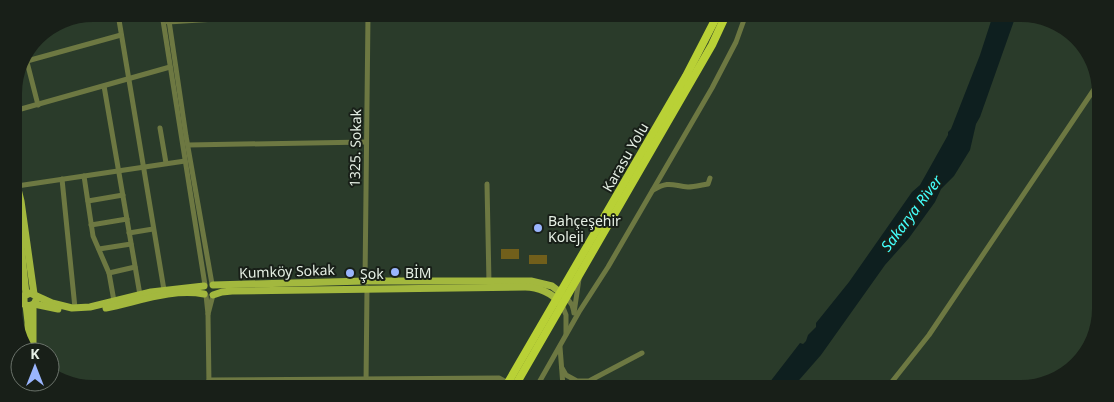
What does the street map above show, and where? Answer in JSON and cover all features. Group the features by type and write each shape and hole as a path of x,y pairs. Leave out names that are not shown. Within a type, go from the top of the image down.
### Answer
{"highway":[{"name":"Karasu Yolu","path":"562,299 691,68 714,22"},
{"path":"512,380 562,299 580,274 712,45 722,22"}],"main road":[{"path":"23,220 35,295 30,293 28,301 28,336"},
{"path":"23,260 32,342"},
{"name":"Kumköy Sokak","path":"35,295 52,303 76,308 90,307 164,290 209,290 222,292 366,285 541,282 552,286 562,299"},
{"name":"Kumköy Sokak","path":"28,301 65,310 90,310 119,306 160,296 209,290"}],"street":[{"path":"119,22 164,290"},
{"path":"166,22 170,67 185,161 209,290"},
{"path":"166,22 188,145 209,290 209,380"},
{"name":"1325. Sokak","path":"366,380 368,22"},
{"path":"541,380 712,88 736,42 743,22"},
{"path":"31,60 121,35"},
{"path":"28,66 38,105"},
{"path":"23,109 170,67"},
{"path":"104,86 140,295"},
{"path":"894,379 929,335 1092,93"},
{"path":"160,128 166,164"},
{"path":"188,145 366,142"},
{"path":"23,185 185,161"},
{"path":"84,176 93,236 109,273 114,302"},
{"path":"652,190 663,184 674,183 693,187 708,184 710,178"},
{"path":"62,180 76,308"},
{"path":"487,184 489,284"},
{"path":"88,201 123,195"},
{"path":"92,225 127,219"},
{"path":"129,234 153,230"},
{"path":"99,249 131,244"},
{"path":"109,273 135,267"},
{"path":"574,322 580,274"},
{"path":"23,298 28,301"},
{"path":"562,299 572,306 574,313"},
{"path":"562,299 566,320 566,335"},
{"path":"23,300 28,301"},
{"path":"560,347 563,379"},
{"path":"592,379 642,354"},
{"path":"562,368 566,375 574,379"},
{"path":"435,380 499,378 501,380"}],"shaded area":[{"path":"501,249 519,249 519,259 501,259"},
{"path":"529,255 547,255 547,264 529,264"}],"water":[{"name":"Sakarya River","path":"991,22 1014,22 976,124 970,150 954,176 941,189 935,202 909,238 885,265 821,355 800,379 772,379 800,343 803,344 806,341 808,335 816,327 816,323 849,282 912,192 920,185 951,129"}],"place":[{"name":"Bahçeşehir Koleji","path":"538,228"},
{"name":"BİM","path":"395,272"},
{"name":"Şok","path":"350,273"}]}
